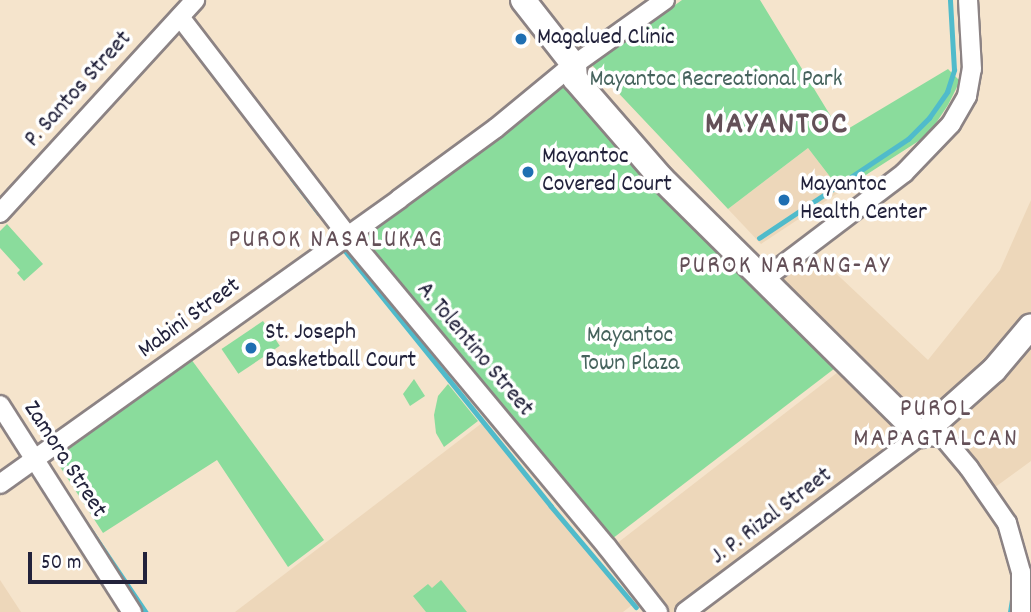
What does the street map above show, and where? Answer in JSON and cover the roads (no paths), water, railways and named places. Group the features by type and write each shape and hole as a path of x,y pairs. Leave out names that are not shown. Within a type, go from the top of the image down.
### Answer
{"main road":[{"path":"523,0 573,65 586,68 663,168 768,275 933,433 994,370 1031,326"}],"street":[{"name":"P. Santos Street","path":"0,214 195,0"},
{"name":"Mabini Street","path":"0,484 496,128 573,65 665,0"},
{"path":"768,275 904,173 951,124 967,96 972,69 968,0"},
{"name":"A. Tolentino Street","path":"180,17 347,235 658,612"},
{"name":"Zamora Street","path":"0,405 132,612"},
{"path":"933,433 998,510 1014,539 1022,580 1021,612"},
{"name":"J. P. Rizal Street","path":"685,612 933,433"}],"waterway":[{"path":"759,238 908,139 929,118 947,92 954,70 950,0"},
{"path":"292,178 319,213"},
{"path":"339,251 343,248 636,607"},
{"path":"71,501 146,612"},
{"path":"1010,612 1013,594"}],"place":[{"name":"Magalued Clinic","path":"521,39"},
{"name":"Mayantoc Covered Court","path":"528,172"},
{"name":"Mayantoc Health Center","path":"784,200"},
{"name":"St. Joseph Basketball Court","path":"251,348"}],"district":[{"name":"MAYANTOC","path":"777,126"},
{"name":"PUROK NASALUKAG","path":"336,241"},
{"name":"PUROK NARANG-AY","path":"785,267"},
{"name":"PUROL MAPAGTALCAN","path":"936,425"}],"park label":[{"name":"Mayantoc Recreational Park","path":"716,81"},
{"name":"Mayantoc Town Plaza","path":"630,351"}]}
